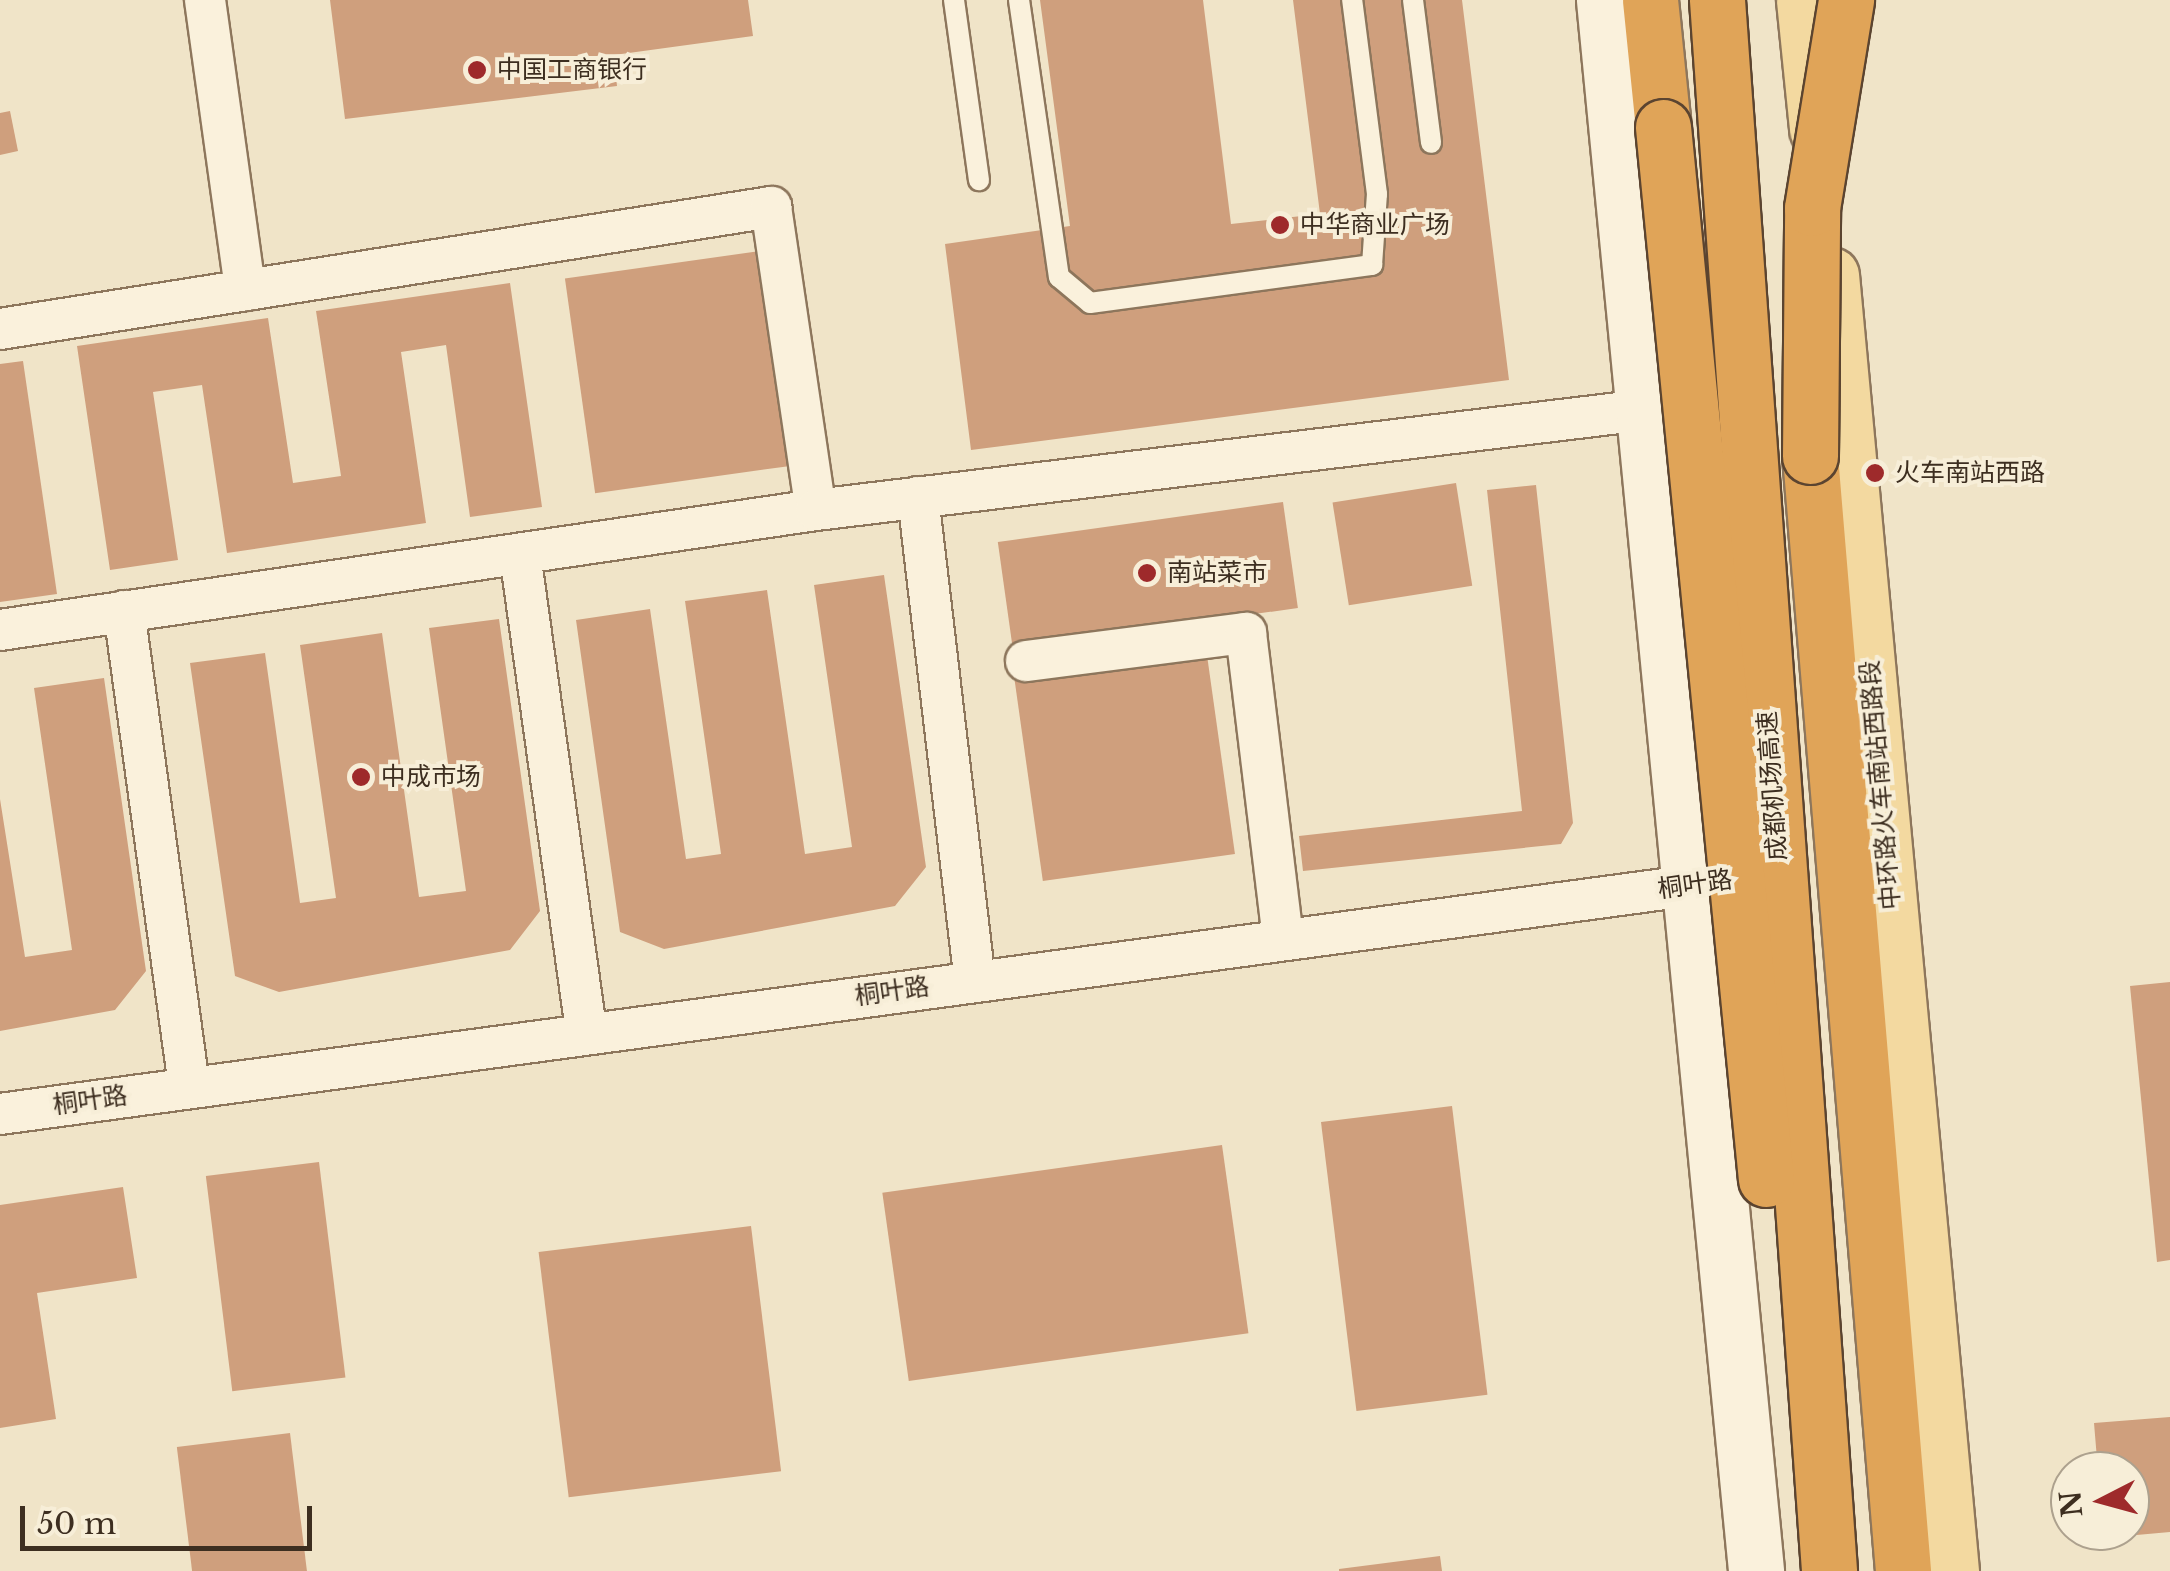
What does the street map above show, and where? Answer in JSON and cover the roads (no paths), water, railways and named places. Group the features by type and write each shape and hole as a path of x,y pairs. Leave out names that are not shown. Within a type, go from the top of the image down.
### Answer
{"highway":[{"path":"1650,0 1758,1114 1817,1571"},
{"name":"成都机场高速","path":"1717,0 1829,1571"},
{"path":"1846,0 1812,208 1810,456 1903,1571"}],"main road":[{"path":"1707,0 1747,400 1847,1571"},
{"name":"中环路火车南站西路段","path":"1804,0 1951,1571"}],"street":[{"path":"205,0 244,290"},
{"path":"1604,0 1686,886 1756,1571"},
{"path":"0,328 771,207 816,510"},
{"path":"0,630 816,510 1747,400"},
{"path":"918,497 975,981"},
{"path":"520,554 586,1034"},
{"path":"124,611 189,1088"},
{"path":"1026,661 1246,633 1283,940"},
{"name":"桐叶路","path":"0,1114 1785,872"}],"lane":[{"path":"954,0 979,180"},
{"path":"1019,0 1049,229 1059,277 1090,303 1372,265 1376,194 1352,0"},
{"path":"1413,0 1431,143"}],"place":[{"name":"中国工商银行","path":"477,70"},
{"name":"中华商业广场","path":"1280,225"},
{"name":"火车南站西路","path":"1875,473"},
{"name":"南站菜市","path":"1147,573"},
{"name":"中成市场","path":"361,777"}]}
